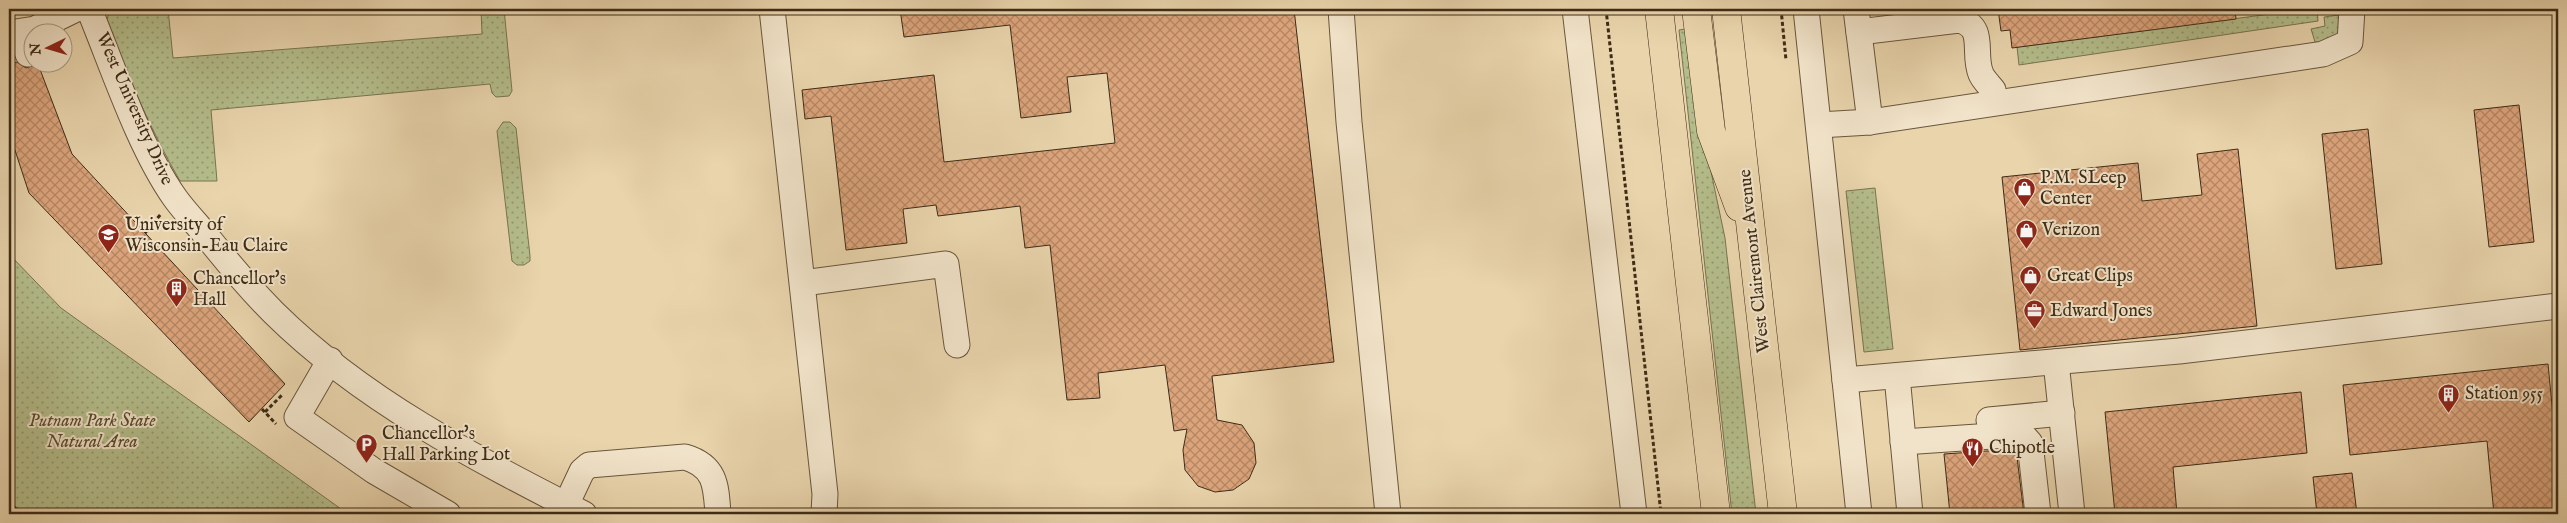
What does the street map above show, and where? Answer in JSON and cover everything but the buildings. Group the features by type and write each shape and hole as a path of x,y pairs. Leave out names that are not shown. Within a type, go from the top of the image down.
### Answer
{"main road":[{"path":"1659,9 1716,514"},
{"path":"1696,9 1711,131 1753,241"},
{"name":"West Clairemont Avenue","path":"1726,9 1783,514"}],"street":[{"path":"19,40 34,29 76,9"},
{"name":"West University Drive","path":"89,9 143,138 175,198 274,313 330,360 428,430 502,473 575,510"},
{"path":"772,9 825,494 824,514"},
{"path":"1341,9 1349,122 1388,514"},
{"path":"1575,9 1634,514"},
{"path":"1806,9 1859,514"},
{"path":"1983,9 1993,96"},
{"path":"1819,125 1870,122 1993,96 2323,54 2350,42 2352,9"},
{"path":"1870,122 1857,20 1958,20 1968,22 1975,29 1980,73 1993,96"},
{"path":"803,283 946,264 957,345"},
{"path":"1845,380 2280,340 2558,306"},
{"path":"330,360 297,417 374,471 448,514"},
{"path":"2056,362 2072,514"},
{"path":"1897,376 1910,514"},
{"path":"1902,435 2021,417 2062,413"},
{"path":"2021,417 2039,437 2048,514"},
{"path":"1902,435 2022,434 2030,443 2038,514"},
{"path":"575,510 582,471 589,465 685,457 699,461 711,473 718,514"}],"path":[{"path":"1606,9 1661,514"},
{"path":"9,502 21,514"}],"green space":[{"path":"145,9 168,9 173,58 482,34 481,9 504,9 512,91 509,96 496,97 492,93 490,84 211,110 217,181 180,181 140,102 107,19 109,13"},
{"path":"2317,9 2318,21 2019,65 2017,47"},
{"path":"2339,15 2340,37 2316,45 2311,29 2325,26 2324,17"},
{"path":"1691,28 1702,129 1725,238 1756,514 1732,514 1679,30"},
{"path":"503,122 510,122 516,128 530,256 530,261 524,265 517,265 512,261 497,131"},
{"path":"1875,188 1893,349 1864,352 1846,191"},
{"name":"Putnam Park State Natural Area","path":"9,254 61,308 348,514 9,514"}],"place":[{"name":"P.M. SLeep Center","path":"2024,207"},
{"name":"Verizon","path":"2026,249"},
{"name":"University of Wisconsin-Eau Claire","path":"109,254"},
{"name":"Great Clips","path":"2031,295"},
{"name":"Chancellor's Hall","path":"177,308"},
{"name":"Edward Jones","path":"2034,330"},
{"name":"Station 955","path":"2449,413"},
{"name":"Chancellor's Hall Parking Lot","path":"366,463"},
{"name":"Chipotle","path":"1973,467"}]}
